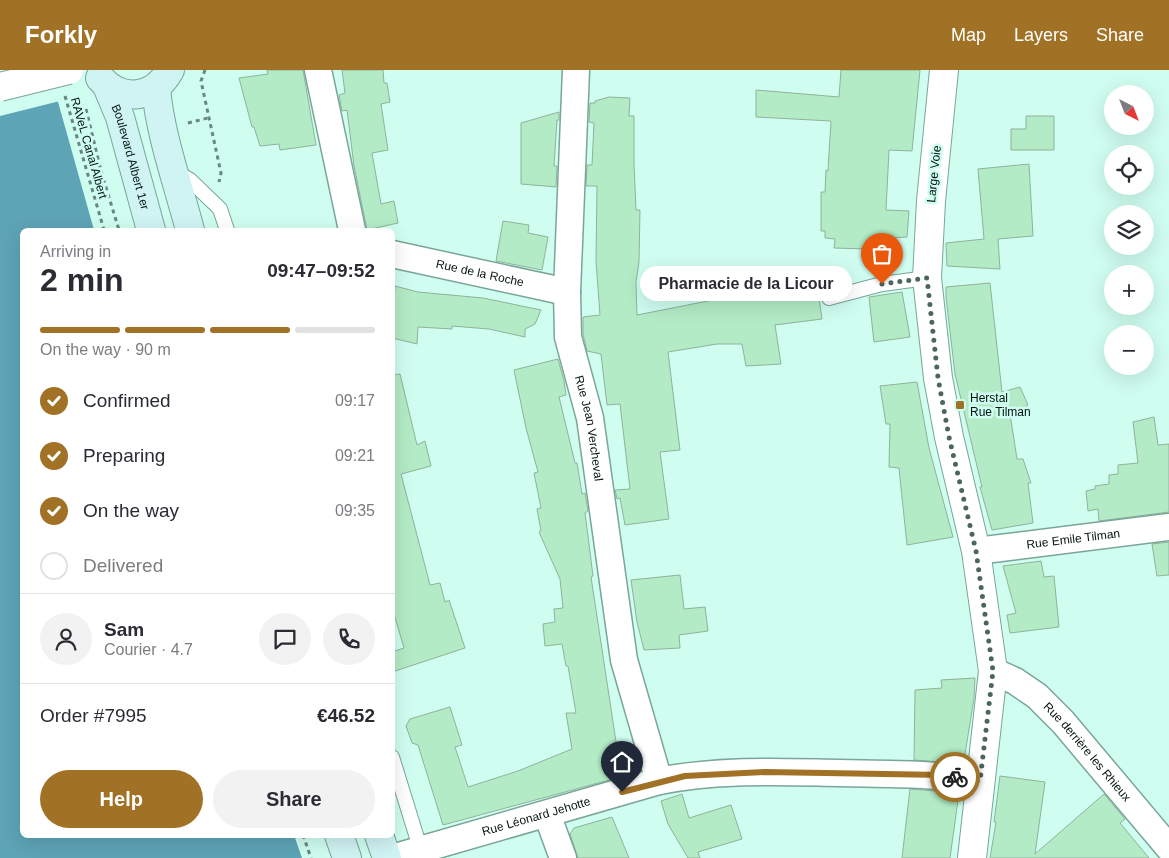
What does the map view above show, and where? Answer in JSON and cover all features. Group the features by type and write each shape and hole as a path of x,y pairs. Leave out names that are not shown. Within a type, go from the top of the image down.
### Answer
{"main road":[{"path":"100,77 118,92 131,95 144,94 163,79"},
{"name":"Boulevard Albert 1er","path":"100,77 120,117 150,228"},
{"path":"163,79 157,108 189,228"},
{"path":"340,838 347,858"},
{"path":"380,838 387,858"}],"street":[{"path":"318,70 352,228"},
{"name":"Rue Jean Vercheval","path":"576,70 567,292 568,337 590,418 624,660 659,781"},
{"name":"Large Voie","path":"944,70 931,201 927,278 939,387 976,551 993,671 972,858"},
{"path":"0,87 67,76 100,77"},
{"name":"Rue de la Roche","path":"395,255 567,292"},
{"name":"Rue Emile Tilman","path":"976,551 1169,527"},
{"name":"Rue derrière les Rhieux","path":"993,671 1015,680 1063,722 1169,848"},
{"name":"Rue Léonard Jehotte","path":"392,858 659,781 685,776 765,772 944,775 980,781"},
{"path":"546,814 563,858"}],"lane":[{"path":"174,171 190,180 220,209 225,228"},
{"path":"829,298 882,284 927,278"},
{"path":"395,768 417,838 422,848"}],"path":[{"path":"205,70 201,81 220,173 216,205"},
{"name":"RAVeL Canal Albert","path":"67,76 104,228"},
{"path":"86,109 118,228"},
{"path":"304,838 311,858"}],"water":[{"path":"0,70 49,70 93,228 20,228 20,838 295,838 302,858 0,858"}],"pier":[{"path":"0,70 51,70 60,101 0,116"}],"building":[{"path":"267,70 303,70 316,145 280,150 279,144 260,146 254,127 252,127 239,78 268,74"},
{"path":"342,70 383,70 384,83 387,83 390,102 381,104 388,150 372,153 381,204 394,201 398,223 367,228 354,166 347,110 342,111 339,95 345,93"},
{"path":"841,70 920,70 912,151 889,150 886,210 909,211 907,237 892,238 897,262 866,260 867,249 834,248 835,239 825,238 825,231 821,231 821,192 825,192 826,170 828,171 831,121 756,117 756,90 839,97"},
{"path":"609,97 630,98 629,116 634,116 636,210 640,210 639,262 636,282 637,315 738,295 817,284 822,319 775,325 781,364 746,366 742,344 717,344 668,352 680,450 660,452 669,519 625,525 620,498 617,499 615,490 630,489 620,404 607,405 601,354 587,351 583,334 583,317 600,315 596,261 597,186 586,186 587,165 592,165 594,123 589,122 590,103 595,103 595,101"},
{"path":"559,112 554,166 557,166 556,187 521,184 521,123"},
{"path":"1026,116 1054,116 1054,150 1011,150 1011,129 1026,129"},
{"path":"1029,164 1033,236 998,239 1000,269 947,266 946,243 984,239 978,169"},
{"path":"503,221 529,225 528,233 548,237 542,270 496,261"},
{"path":"990,283 1002,392 1020,387 1028,405 1010,414 1017,459 1023,459 1031,483 1028,483 1033,523 992,530 980,487 982,487 955,374 946,297 946,287"},
{"path":"395,286 418,292 483,298 541,310 535,324 525,329 525,337 489,329 452,326 452,329 418,327 417,344 395,339"},
{"path":"902,292 910,337 874,342 869,297"},
{"path":"558,359 566,395 559,397 575,463 577,463 582,494 585,493 588,511 585,513 593,576 591,577 620,768 613,779 443,825 418,745 412,743 406,726 410,719 450,707 462,745 455,747 468,787 518,771 572,749 566,713 576,713 568,666 566,666 562,644 545,646 543,624 555,622 554,609 563,608 560,579 539,532 541,531 537,509 541,508 534,473 538,472 526,428 514,370"},
{"path":"400,374 417,445 425,441 431,466 401,474 430,585 440,583 445,602 449,600 465,648 395,671 395,651 404,648 395,617 395,375"},
{"path":"917,382 929,448 953,537 907,545 899,468 889,467 890,424 886,424 880,386"},
{"path":"1154,417 1158,445 1169,444 1169,512 1099,521 1098,509 1088,511 1086,491 1095,489 1095,486 1109,484 1109,475 1118,474 1118,465 1138,463 1133,422"},
{"path":"1169,542 1169,575 1157,576 1152,544"},
{"path":"1041,561 1044,577 1054,576 1059,627 1010,633 1007,615 1016,613 1003,566"},
{"path":"680,575 684,609 705,607 708,631 679,635 680,648 644,650 637,622 631,580"},
{"path":"975,678 974,698 965,754 956,763 914,760 915,690 942,688 941,680"},
{"path":"1000,776 1045,782 1035,854 1104,794 1125,819 1120,823 1149,858 990,858 996,822 994,822"},
{"path":"910,789 959,793 950,858 902,858"},
{"path":"682,794 689,818 731,805 742,839 698,852 700,858 688,858 668,824 661,801"},
{"path":"612,817 629,858 578,858 570,834 574,828"}],"way so far":[{"path":"882,284 927,278 940,393 976,551 993,671 980,781 955,777"}],"place":[{"name":"Pharmacie de la Licour","path":"882,284"},
{"name":"Herstal Rue Tilman","path":"960,405"}],"route":[{"path":"622,792 659,781 685,776 765,772 944,775 955,777"}]}
